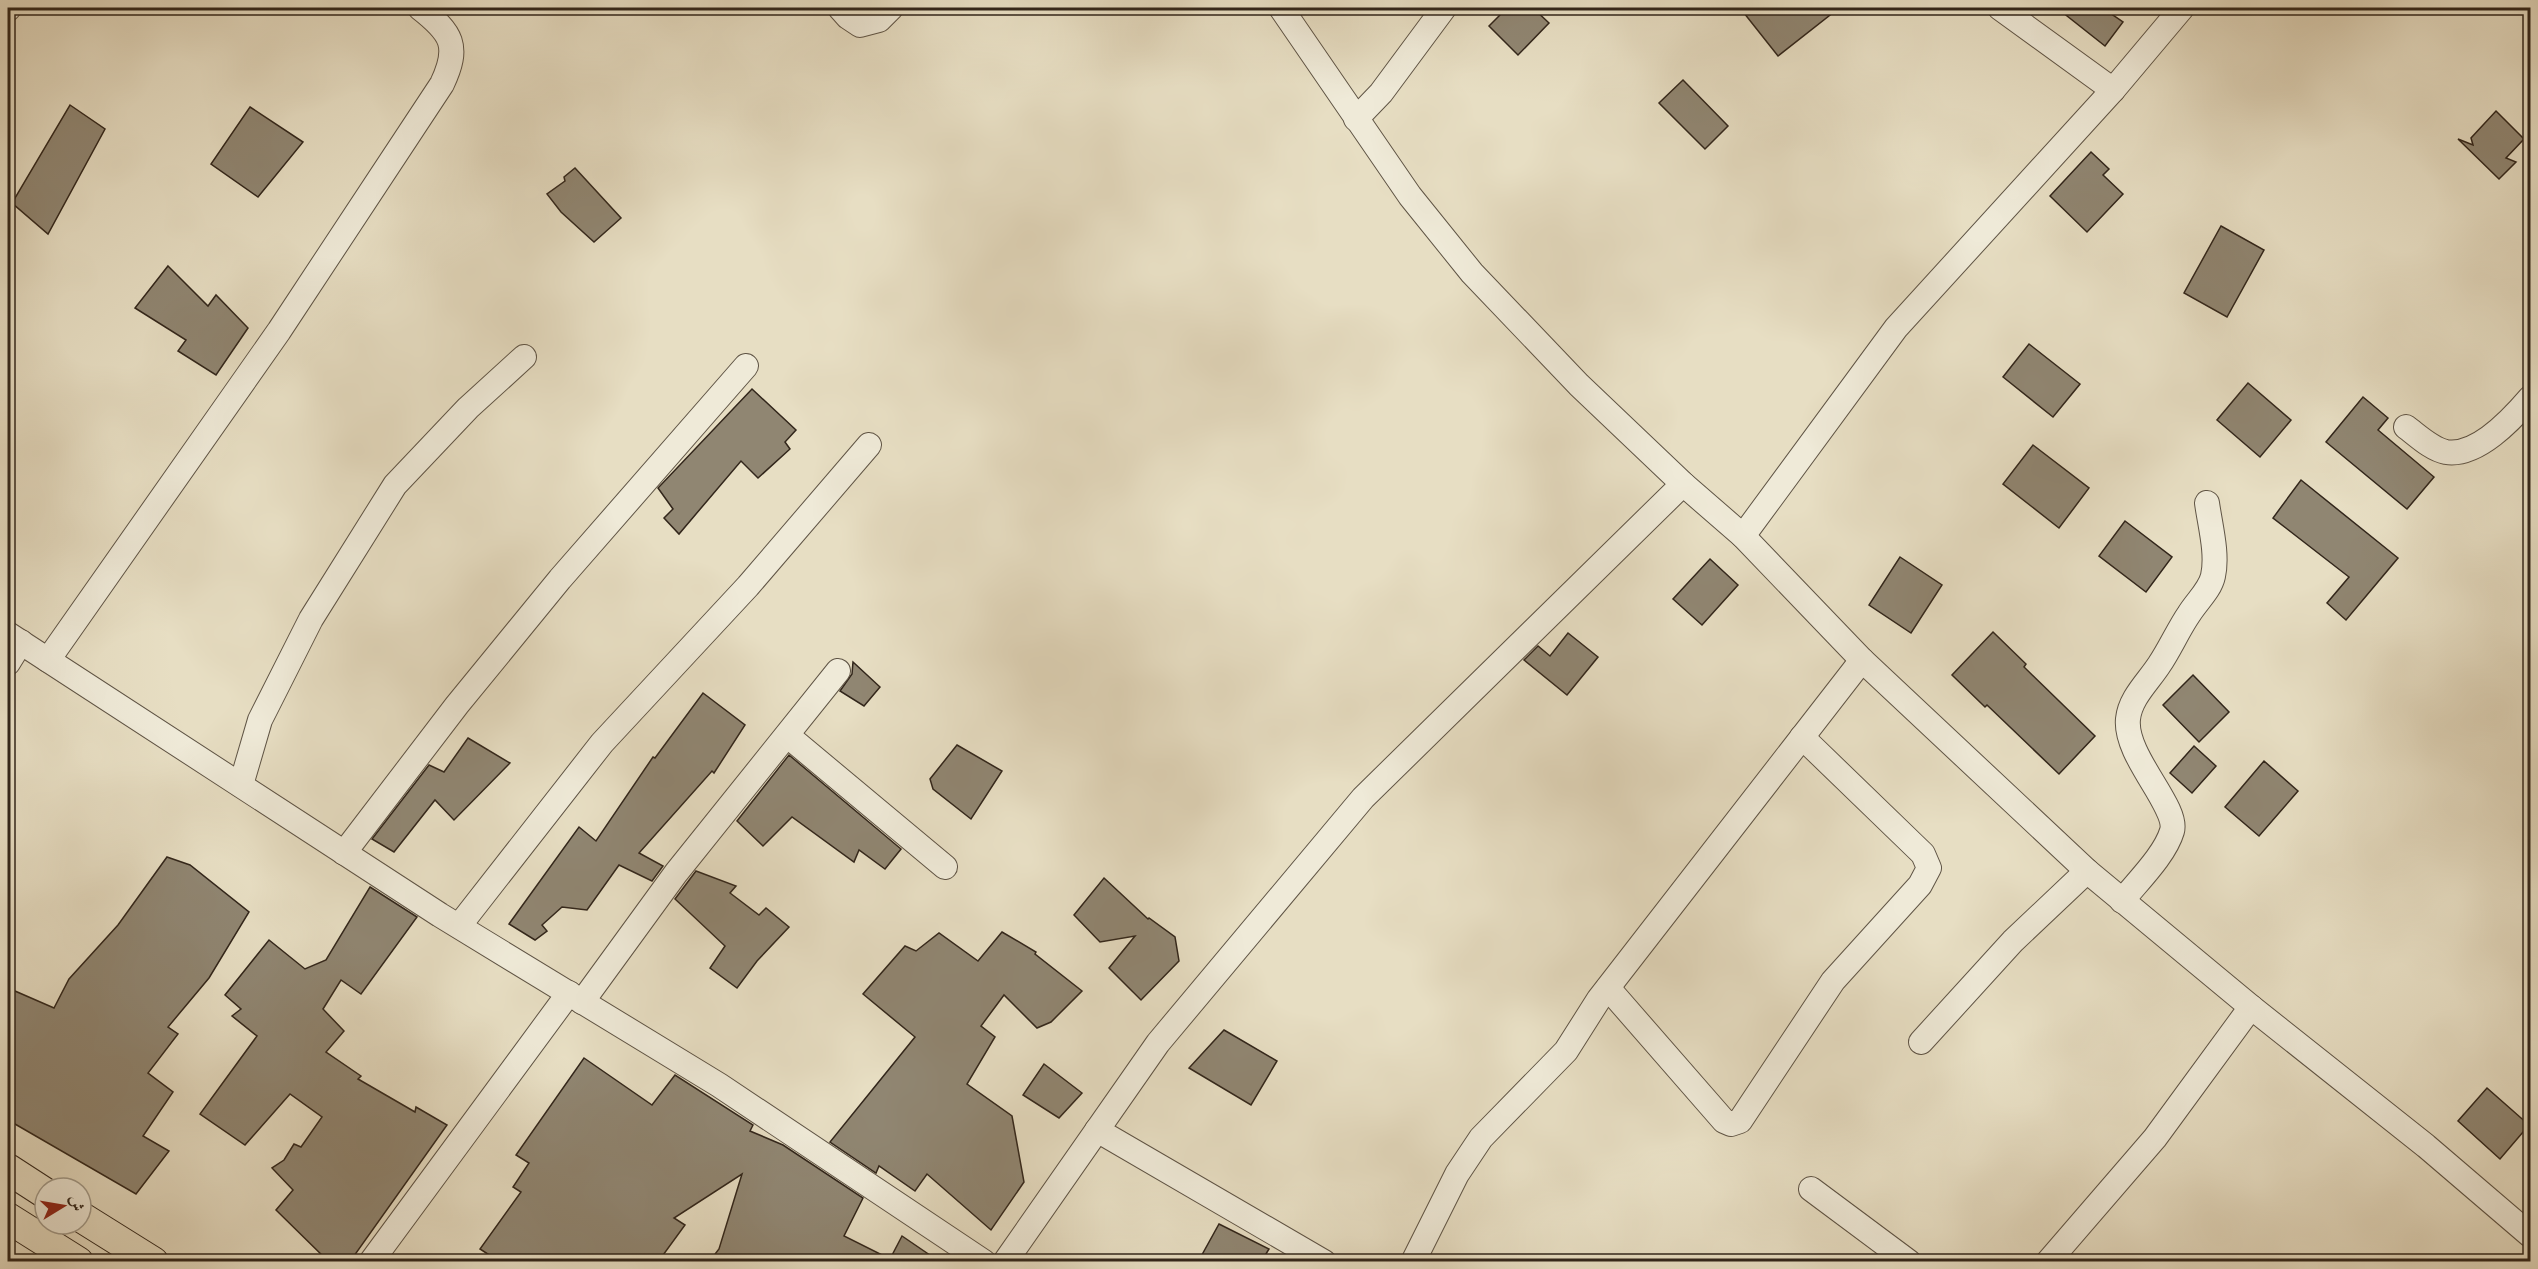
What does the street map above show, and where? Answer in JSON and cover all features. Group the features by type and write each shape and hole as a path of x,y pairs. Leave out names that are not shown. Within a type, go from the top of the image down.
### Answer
{"main road":[{"path":"8,1169 33,1185"},
{"path":"8,1218 78,1262"},
{"path":"93,1224 153,1262"}],"street":[{"path":"48,660 279,331 442,84 453,52 448,37 432,17 420,8"},
{"path":"840,8 860,25 879,20 891,8"},
{"path":"1281,8 1410,196 1472,273 1579,385 1683,484 1743,536 1862,660 2087,871 2251,1007 2527,1225"},
{"path":"1356,119 1381,93 1444,8"},
{"path":"2000,8 2113,90"},
{"path":"1743,536 1896,328 2113,90 2182,8"},
{"path":"241,785 260,720 311,619 395,485 468,408 524,357"},
{"path":"344,853 457,705 560,579 746,366"},
{"path":"2406,427 2434,447 2447,452 2469,448 2496,434 2530,398"},
{"path":"459,926 602,743 748,586 869,445"},
{"path":"1005,1262 1158,1043 1363,798 1683,484"},
{"path":"2122,901 2154,862 2173,830 2172,819 2136,754 2128,734 2128,718 2133,701 2160,664 2190,612 2211,584 2214,557 2207,503"},
{"path":"8,663 14,638 459,926 719,1085 984,1262"},
{"path":"1413,1262 1457,1174 1481,1138 1566,1051 1608,988 1862,660"},
{"path":"370,1262 576,998 838,672"},
{"path":"788,736 945,867"},
{"path":"1608,988 1724,1121 1731,1124 1740,1121 1833,981 1920,885 1929,868 1923,854 1802,737"},
{"path":"1921,1042 2013,941 2087,871"},
{"path":"2048,1262 2155,1138 2251,1007"},
{"path":"1097,1130 1324,1262"},
{"path":"1811,1189 1909,1262"}],"building":[{"path":"1507,8 1533,8 1549,23 1518,55 1489,26"},
{"path":"1740,8 1839,8 1778,56"},
{"path":"2057,8 2119,8 2113,15 2123,22 2105,46"},
{"path":"1683,80 1728,126 1705,149 1659,103"},
{"path":"70,105 105,129 48,234 12,203"},
{"path":"250,107 303,142 258,197 211,164"},
{"path":"2496,111 2524,139 2506,158 2516,162 2499,179 2458,139 2473,145 2471,138"},
{"path":"2091,152 2109,169 2103,175 2123,194 2087,232 2050,196"},
{"path":"575,168 621,218 594,242 561,212 547,194 565,181 564,177"},
{"path":"2221,226 2264,250 2227,317 2184,293"},
{"path":"168,266 208,306 216,295 248,328 216,375 178,351 186,340 135,308"},
{"path":"2029,344 2080,384 2053,417 2003,377"},
{"path":"2248,383 2291,420 2260,457 2217,420"},
{"path":"752,389 796,430 785,442 790,449 758,478 741,461 679,534 664,518 673,509 658,488"},
{"path":"2363,397 2388,418 2378,430 2434,477 2407,509 2326,442"},
{"path":"2033,445 2089,488 2059,528 2003,484"},
{"path":"2301,480 2398,558 2346,620 2327,603 2349,577 2273,518"},
{"path":"2125,521 2172,557 2146,592 2099,556"},
{"path":"1900,557 1942,585 1911,633 1869,605"},
{"path":"1710,559 1738,585 1702,625 1673,599"},
{"path":"1993,632 2026,664 2024,667 2095,736 2059,774 1952,675"},
{"path":"1568,633 1598,657 1567,695 1524,660 1538,646 1550,656"},
{"path":"853,662 880,687 864,706 840,691 852,674"},
{"path":"2193,675 2229,712 2199,742 2163,705"},
{"path":"703,693 745,725 714,773 712,771 639,853 663,866 652,881 619,865 587,910 562,907 542,925 547,931 535,940 509,924 579,827 596,841 653,757 655,758"},
{"path":"468,738 510,763 454,820 435,800 394,852 372,839 429,765 444,772"},
{"path":"957,745 1002,771 971,819 933,789 930,779"},
{"path":"2194,746 2216,766 2192,793 2170,773"},
{"path":"789,755 901,849 885,869 859,850 854,862 792,817 763,846 737,821"},
{"path":"2264,761 2298,791 2259,836 2225,807"},
{"path":"167,857 190,865 249,912 209,978 168,1027 178,1034 148,1073 173,1092 143,1136 169,1151 136,1194 8,1120 8,988 54,1008 69,979 118,925"},
{"path":"696,871 736,886 730,893 759,915 766,908 789,927 757,961 737,988 710,968 725,946 675,899"},
{"path":"1104,878 1148,919 1175,937 1179,961 1141,1000 1109,968 1135,936 1100,942 1074,915"},
{"path":"370,887 417,917 361,994 341,980 323,1009 344,1031 326,1052 361,1076 358,1079 415,1112 416,1107 447,1125 354,1256 342,1262 329,1262 276,1210 293,1190 272,1168 284,1160 294,1144 301,1147 322,1117 290,1094 245,1145 200,1114 257,1036 232,1016 241,1009 225,995 269,940 305,969 326,960"},
{"path":"1002,932 1036,952 1035,954 1082,991 1051,1022 1037,1028 1004,995 981,1026 995,1037 967,1084 1012,1116 1024,1182 991,1230 927,1174 915,1191 879,1166 876,1173 830,1142 915,1037 863,994 905,946 916,951 939,933 978,961"},
{"path":"1224,1030 1277,1061 1251,1105 1189,1068"},
{"path":"584,1058 652,1105 675,1075 753,1125 750,1131 783,1145 863,1198 844,1236 890,1259 902,1236 940,1262 709,1262 719,1249 742,1174 674,1218 685,1225 658,1262 500,1262 480,1249 521,1192 513,1187 529,1163 516,1155"},
{"path":"1044,1064 1082,1093 1059,1118 1023,1095"},
{"path":"2487,1088 2529,1125 2500,1159 2458,1121"},
{"path":"1219,1224 1269,1249 1261,1262 1198,1262"}]}
